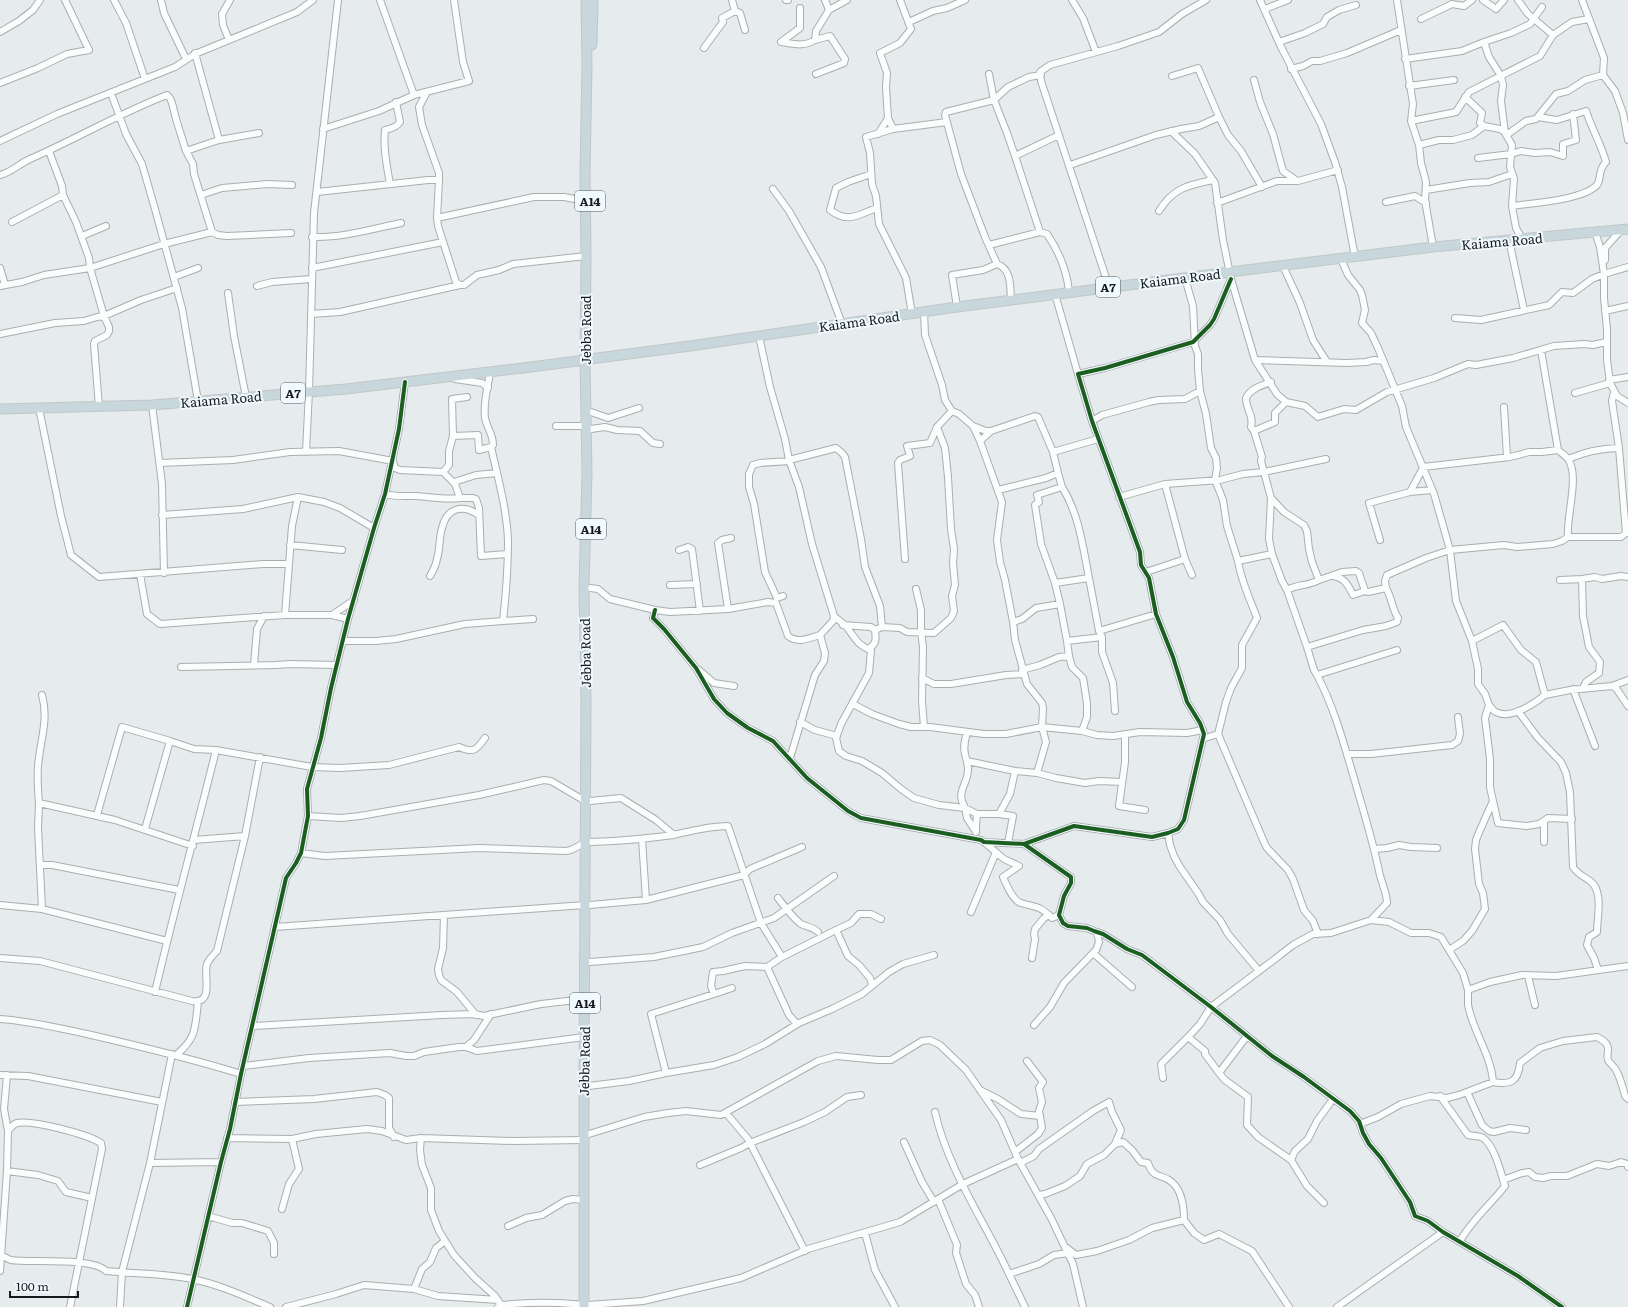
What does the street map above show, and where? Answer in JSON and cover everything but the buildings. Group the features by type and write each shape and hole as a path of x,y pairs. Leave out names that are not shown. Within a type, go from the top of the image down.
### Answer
{"highway":[{"name":"Jebba Road","path":"586,0 587,65 585,201 590,588 588,842 584,1037 587,1137 586,1306"},
{"name":"Jebba Road","path":"588,801 584,588 588,428 591,412 587,359 590,276 593,0"},
{"name":"Kaiama Road","path":"0,409 152,405 309,392 405,382 759,336 1068,292 1185,278 1230,276 1282,266 1433,248 1625,229"},
{"name":"Jebba Road","path":"586,1306 584,1200 589,1086 590,962 587,905"}],"street":[{"path":"0,32 19,21 33,10 39,0"},
{"path":"0,83 38,68 67,54 89,50 65,0"},
{"path":"114,0 126,23 145,79"},
{"path":"161,0 164,13 186,59"},
{"path":"229,40 223,24 222,14 230,0"},
{"path":"306,452 309,392 312,237 338,0"},
{"path":"380,0 414,95"},
{"path":"323,129 379,111 414,95 469,82 463,62 454,0"},
{"path":"732,0 735,11 740,13 745,30"},
{"path":"825,0 829,10"},
{"path":"815,40 816,31 829,10 847,0"},
{"path":"893,129 888,118 886,87 887,73 880,53 900,43 911,28 900,0"},
{"path":"909,22 933,11 947,8 965,0"},
{"path":"1072,0 1083,18 1096,52"},
{"path":"1109,287 1059,135 1041,75 1042,70 1050,64 1118,46 1160,32 1182,14 1206,0"},
{"path":"1260,0 1279,42 1321,124 1338,170 1355,257"},
{"path":"1265,10 1288,0"},
{"path":"1397,0 1412,104 1410,121 1419,145 1421,163 1426,182 1426,203 1433,248"},
{"path":"1421,19 1452,4 1464,6 1472,0"},
{"path":"1483,0 1496,9 1504,0"},
{"path":"1518,0 1528,14 1535,18 1553,35"},
{"path":"1582,0 1604,58 1604,75 1615,91 1626,122 1628,140"},
{"path":"0,141 57,114 175,67 195,54 297,12 308,1"},
{"path":"1279,42 1305,33 1323,24 1327,17 1339,10 1356,5"},
{"path":"1405,59 1462,51 1511,33 1530,24 1542,7"},
{"path":"800,8 800,28 781,42 798,45 808,44 815,40 830,36 845,59 844,64 816,74"},
{"path":"704,48 723,22 722,18 735,11"},
{"path":"1410,121 1456,112 1469,92 1540,56 1553,35 1572,22 1589,19"},
{"path":"1292,68 1303,66 1312,61 1320,61 1347,53 1401,30"},
{"path":"1484,42 1489,57 1501,76 1503,85 1501,101 1505,133"},
{"path":"195,54 219,140"},
{"path":"1172,76 1198,68 1228,135 1241,151 1262,186"},
{"path":"989,74 994,100 1007,133 1040,232"},
{"path":"1011,300 1008,274 1006,269 997,264 988,245 962,174 944,115 948,111 994,100 1008,87 1029,77 1041,75"},
{"path":"1505,133 1508,134 1526,121 1536,119 1556,94 1568,91 1585,80 1604,75"},
{"path":"1254,80 1260,102 1273,134 1283,170 1298,181"},
{"path":"1409,86 1454,80"},
{"path":"111,92 126,134 142,164 174,277 182,308 198,401"},
{"path":"427,92 419,107 422,125 439,173 437,218 456,282 460,285"},
{"path":"0,175 11,171 25,161 49,151 72,138 167,95 170,98 186,151 193,164 194,174 212,232"},
{"path":"1466,97 1482,113 1480,123 1484,126 1500,129 1505,133 1512,145 1510,167 1514,179 1512,206 1516,228 1522,239"},
{"path":"390,184 384,134 385,130 392,129 400,122 396,102"},
{"path":"1512,206 1554,200 1589,192 1598,183 1600,167 1606,162 1602,147 1592,130 1586,111 1557,120 1538,117"},
{"path":"1478,158 1511,154 1521,151 1535,153 1550,152 1563,156 1563,144 1576,140 1573,114"},
{"path":"1070,165 1171,131 1199,126 1219,117"},
{"path":"878,134 888,118"},
{"path":"912,314 906,278 879,224 866,137 893,129 947,122"},
{"path":"1419,145 1439,140 1453,140 1472,135 1484,126"},
{"path":"1171,131 1195,154 1215,183 1217,203 1230,276 1254,360 1277,394 1286,402 1305,406 1318,417 1325,416 1334,411 1344,409 1356,410 1387,392 1415,382 1434,378 1468,364 1476,365 1514,358 1554,346 1568,344 1593,345 1606,342"},
{"path":"186,151 219,140 259,133"},
{"path":"1014,156 1059,135"},
{"path":"49,151 62,186 63,195 82,236 109,331 107,335 96,341 93,347 99,407"},
{"path":"1277,181 1283,170"},
{"path":"1217,203 1277,181 1298,181 1338,170"},
{"path":"871,174 836,188 830,210 838,216 848,219 877,208"},
{"path":"1426,190 1470,183 1489,182 1512,174"},
{"path":"317,192 439,180"},
{"path":"1159,211 1166,200 1184,187 1213,180"},
{"path":"201,196 222,188 267,184 292,185"},
{"path":"773,189 789,211 821,267 842,324"},
{"path":"12,222 63,195"},
{"path":"1386,202 1415,196 1426,203"},
{"path":"437,218 534,197 564,197 585,201"},
{"path":"312,237 325,237 357,232 401,223"},
{"path":"82,236 106,226"},
{"path":"1625,229 1605,248 1604,274 1607,329 1606,360 1609,382 1614,392 1622,400 1628,403"},
{"path":"0,268 2,285 22,282 44,275 90,268 164,244 212,232 218,235 227,236 291,233"},
{"path":"988,245 1040,232 1048,234 1061,259 1067,275 1068,292"},
{"path":"1595,232 1601,252 1604,274"},
{"path":"1509,240 1524,310"},
{"path":"312,268 443,242"},
{"path":"311,314 340,312 464,285 477,275 499,270 513,264 586,256"},
{"path":"1341,259 1348,275 1360,290 1365,310 1362,323 1371,333 1384,361 1394,390 1404,411 1406,427 1432,490 1450,550 1456,601 1472,641 1478,669 1478,684 1485,694 1489,705 1496,712 1506,714 1518,711 1534,704 1545,696 1573,689 1612,686 1628,680"},
{"path":"957,307 952,275 983,270 997,264"},
{"path":"1282,266 1300,303 1313,340 1327,362"},
{"path":"1455,318 1481,320 1549,305 1562,292 1573,293 1592,279 1628,267"},
{"path":"174,277 198,268"},
{"path":"1078,374 1106,368 1195,340 1214,319 1230,276"},
{"path":"1185,278 1193,306 1200,391 1206,414 1211,448 1216,458 1217,468 1215,480 1223,500 1241,580 1257,618 1242,645 1242,668 1226,702 1218,734 1264,842 1288,870 1293,879 1304,910 1313,921 1318,934"},
{"path":"257,286 272,282 311,279"},
{"path":"0,334 55,323 84,321 104,316 141,300 177,288"},
{"path":"228,293 234,336 246,397"},
{"path":"654,610 653,618 696,668 714,699 727,713 744,725 774,741 807,778 848,811 861,818 983,841 1024,844 1074,826 1152,837 1168,834 1178,829 1184,820 1205,738 1203,730 1187,702 1173,657 1156,614 1149,578 1141,565 1140,552 1092,421 1055,294"},
{"path":"1605,312 1628,306"},
{"path":"924,312 925,335 942,385 945,400 952,411 959,414 973,426 986,431 991,431"},
{"path":"759,336 770,387 799,487 812,544 834,616 848,628 858,643 871,650 869,673 841,724 837,736 839,751 846,756 862,761 882,772 901,789 914,798 938,805 965,808 977,814 999,814 1013,816 1008,843"},
{"path":"1370,361 1376,354 1378,348"},
{"path":"1540,350 1558,450 1568,459 1572,469 1572,492 1567,530 1568,537"},
{"path":"1254,360 1361,363 1370,361 1384,361"},
{"path":"490,372 488,388 485,394 484,407 486,420 493,436 493,445 491,447 503,499 508,541 505,602 502,621"},
{"path":"451,376 455,379 482,383 488,388"},
{"path":"1575,393 1628,377"},
{"path":"187,1307 228,1138 241,1074 286,878 296,864 301,853 308,816 306,789 321,738 348,619 385,494 393,461 405,382"},
{"path":"1270,382 1250,392 1246,398 1248,409 1253,419 1251,427 1254,431 1262,457 1261,461 1271,498 1269,539 1272,554 1282,581 1288,590 1314,670 1327,693 1347,754 1374,849 1382,885 1387,896 1387,903 1371,920"},
{"path":"1092,421 1102,415 1159,400 1185,399 1200,391"},
{"path":"1307,647 1362,630 1386,626 1397,622 1398,618 1394,612 1392,601 1386,588 1387,575 1426,558 1450,550 1504,545 1517,547 1553,544 1568,537 1621,537 1627,533 1612,401 1614,392"},
{"path":"443,472 449,465 449,450 453,436 452,399 467,397"},
{"path":"1254,431 1275,422 1275,413 1286,402"},
{"path":"152,405 162,484 164,573"},
{"path":"1504,406 1507,457"},
{"path":"39,408 61,516 71,555 99,577 263,564 288,564"},
{"path":"591,412 608,418 639,408"},
{"path":"905,559 898,463 900,460 910,456 907,446 930,442 937,427 952,411"},
{"path":"980,440 991,431 1035,416 1038,416 1040,419 1053,452 1062,487 1069,498 1079,530 1101,634 1102,652 1113,684 1115,711"},
{"path":"556,426 588,428 605,427 617,430 640,431 653,443 660,444"},
{"path":"973,426 980,440 1002,502 997,540 1000,562 1013,622 1015,640 1027,684 1042,703 1042,727 1046,742 1036,773"},
{"path":"842,624 878,629 900,628 907,632 934,632 951,618 954,611 952,596 955,585 953,562 954,549 951,530 945,448 937,427"},
{"path":"453,436 478,435 479,450 491,447"},
{"path":"1053,452 1098,439"},
{"path":"783,596 777,598 764,572 754,504 748,487 748,474 753,466 760,463 790,460 836,448 846,457 865,567 880,606 876,641 873,647 868,649"},
{"path":"1568,459 1602,448 1618,448"},
{"path":"1423,468 1507,457 1528,452 1558,450"},
{"path":"160,464 233,460 290,452 338,451 393,461"},
{"path":"1119,497 1166,484 1215,480 1244,474 1264,472 1326,459"},
{"path":"393,461 395,468 400,470 443,472 454,482 460,498"},
{"path":"1410,492 1423,468"},
{"path":"454,482 476,475 497,473"},
{"path":"998,490 1046,478 1058,473"},
{"path":"1166,484 1185,559 1192,576"},
{"path":"1062,487 1037,494 1039,502 1035,505 1041,544 1060,604 1072,667 1083,678 1087,702 1087,717 1082,731"},
{"path":"1380,540 1369,503 1410,492 1432,490"},
{"path":"385,494 394,496 417,496 446,499 473,498 476,500 479,508 481,556 507,554"},
{"path":"162,515 243,509 298,497 324,502 340,508 374,528"},
{"path":"285,615 292,526 298,497"},
{"path":"1271,498 1284,512 1304,525 1307,530 1310,555 1319,580"},
{"path":"430,576 437,560 442,527 446,519 456,510 461,508 467,508 479,515"},
{"path":"728,609 718,543 722,540 731,538"},
{"path":"290,545 342,550"},
{"path":"679,550 688,547 692,549 700,611"},
{"path":"1238,562 1272,554"},
{"path":"1146,572 1185,559"},
{"path":"1288,590 1296,585 1310,584 1342,572 1356,571 1359,573 1365,591"},
{"path":"140,574 147,614 160,624 285,615 332,615 348,619"},
{"path":"1334,576 1345,580 1353,595 1365,591 1368,592 1386,588"},
{"path":"1560,580 1582,580 1595,577 1602,579 1621,576 1628,577"},
{"path":"1054,583 1089,578"},
{"path":"1582,580 1583,616 1589,647 1600,662 1599,673 1586,682 1583,688"},
{"path":"670,585 697,584"},
{"path":"590,588 598,589 610,599 654,610 670,612 728,609 776,602 788,636 799,641 820,635 833,621 834,616"},
{"path":"916,588 921,610 923,647 922,700 924,727"},
{"path":"332,615 354,600"},
{"path":"1013,622 1022,619 1036,608 1060,604"},
{"path":"1067,641 1101,634 1156,614"},
{"path":"254,665 257,629 264,616"},
{"path":"343,641 396,639 465,624 533,619"},
{"path":"1472,641 1503,625 1521,650 1536,662 1545,696"},
{"path":"790,758 815,675 824,661 825,653 820,635"},
{"path":"1317,675 1398,650"},
{"path":"922,678 934,684 951,684 1023,672 1059,657 1069,656"},
{"path":"181,667 290,664 337,665"},
{"path":"696,668 714,683 734,686"},
{"path":"708,687 710,679"},
{"path":"1612,686 1616,688 1628,706"},
{"path":"1573,689 1595,746"},
{"path":"42,695 46,708 38,766 42,909"},
{"path":"853,704 886,720 911,727 967,732 1006,734 1042,727 1082,731 1097,735 1140,732 1187,733 1203,730"},
{"path":"1489,705 1485,718 1490,759 1490,788 1498,822 1527,826 1544,821 1548,818 1572,819"},
{"path":"1518,711 1538,738 1561,762 1570,792 1573,867 1576,873 1591,881 1597,890 1597,932 1589,937 1587,945 1598,970"},
{"path":"1347,754 1371,754 1452,745 1458,740 1460,734 1458,716"},
{"path":"800,722 815,730 837,736"},
{"path":"98,815 122,727 194,749 216,750 312,767 340,768 389,765 459,747 470,751 476,749 485,738"},
{"path":"967,732 964,743 968,769 960,794 967,818 983,841 1004,858 1019,866 1003,877 1007,887 1018,901 1042,909 1052,918 1059,915"},
{"path":"1125,734 1125,762 1119,806 1145,810"},
{"path":"1205,738 1218,734"},
{"path":"145,829 170,741"},
{"path":"155,992 216,750"},
{"path":"0,958 40,961 82,971 155,992 198,1002 203,1000 206,995 208,962 217,951 245,836 260,757"},
{"path":"966,761 1016,771 1036,773 1085,784 1099,781 1122,782"},
{"path":"999,814 1010,794 1016,771"},
{"path":"308,816 341,818 360,816 479,795 544,780 551,781 588,801 621,798 656,820 674,835"},
{"path":"1449,950 1463,940 1472,931 1485,909 1483,893 1479,884 1475,849 1478,835 1493,801"},
{"path":"39,803 98,815 193,843 245,836"},
{"path":"976,832 977,814"},
{"path":"1544,821 1544,842"},
{"path":"301,853 325,856 479,848 566,851 588,842 642,839 674,835 713,826 728,826 761,923 782,957"},
{"path":"1168,834 1174,856 1203,902 1220,920 1228,934 1259,971"},
{"path":"642,839 646,900"},
{"path":"1024,844 1070,877 1071,883 1064,896 1059,915 1063,923 1068,926 1087,928 1097,932 1126,949 1142,955 1211,1007 1272,1056 1304,1077 1350,1111 1360,1124 1363,1134 1410,1202 1415,1216 1428,1221 1443,1232 1518,1276 1562,1307"},
{"path":"1374,849 1399,845 1437,848"},
{"path":"275,927 646,900 744,875 750,869 802,847"},
{"path":"971,912 996,852"},
{"path":"40,865 52,865 180,890"},
{"path":"590,962 654,957 703,948 732,933 774,918 834,876"},
{"path":"31,908 42,898"},
{"path":"778,898 800,923 814,928 818,932"},
{"path":"0,905 42,909 167,941"},
{"path":"714,994 711,986 713,972 745,966 768,968 782,957 851,923 859,914 871,914 881,919"},
{"path":"444,915 443,948 438,968 439,976 441,980 457,992 476,1015"},
{"path":"1032,958 1035,930 1044,918 1049,915"},
{"path":"1162,1078 1161,1064 1200,1024 1211,1007 1293,945 1313,934 1331,933 1371,920 1389,922 1411,933 1429,933 1441,937 1462,973 1468,990 1468,1005 1492,1070 1493,1082"},
{"path":"836,930 848,956 859,965 870,978 872,985"},
{"path":"1034,1025 1050,1007 1064,983 1099,946 1097,932"},
{"path":"1093,953 1132,987"},
{"path":"589,1086 629,1081 714,1065 738,1057 765,1044 797,1024 862,994 889,972 903,964 934,955"},
{"path":"1468,990 1522,975 1556,976 1628,966"},
{"path":"768,968 789,1015 797,1024"},
{"path":"1528,976 1535,1005"},
{"path":"666,1073 651,1014 732,988"},
{"path":"253,1026 442,1015 484,1016 541,1004 585,999"},
{"path":"120,1307 122,1272 150,1163 162,1102 174,1054 189,1044 193,1037 198,1002"},
{"path":"466,1047 474,1040 491,1014"},
{"path":"0,1019 24,1021 174,1054 241,1074"},
{"path":"1219,1073 1247,1036"},
{"path":"243,1066 309,1058 390,1053 414,1056 424,1052 466,1047 477,1051 584,1037"},
{"path":"1188,1037 1205,1050 1205,1054 1225,1080 1248,1097 1246,1120 1250,1130 1291,1160 1307,1186 1324,1203"},
{"path":"1360,1124 1378,1117 1401,1104 1430,1096 1447,1098 1493,1082 1502,1084 1511,1082 1516,1078 1519,1072 1520,1063 1540,1048 1563,1041 1597,1037 1606,1044 1608,1049 1607,1058 1616,1069 1620,1082 1624,1088 1625,1096 1628,1099"},
{"path":"228,1138 292,1139 316,1134 367,1129 382,1131 394,1137 406,1140 421,1138 513,1141 587,1137 644,1117 686,1111 716,1115 726,1113 818,1062 836,1056 891,1060 922,1041 930,1040 940,1045 966,1070 1000,1120 1019,1161 1039,1195 1067,1250 1073,1264 1082,1307"},
{"path":"1015,1152 1038,1134 1042,1128 1039,1111 1042,1102 1039,1088 1043,1082 1026,1061"},
{"path":"0,1075 28,1076 162,1102"},
{"path":"0,1271 7,1171 8,1131 4,1109 7,1076"},
{"path":"980,1090 998,1099 1021,1114 1040,1116"},
{"path":"235,1102 321,1098 377,1092 388,1098 390,1128 394,1137"},
{"path":"1467,1092 1482,1125 1489,1131 1494,1132 1510,1128 1526,1130"},
{"path":"700,1165 750,1143 804,1122 825,1112 847,1097 861,1095"},
{"path":"1440,1096 1468,1135 1483,1137 1488,1144 1501,1169 1504,1186 1495,1199 1468,1227 1460,1241"},
{"path":"1291,1160 1295,1152 1308,1139 1317,1121 1333,1099"},
{"path":"286,1307 364,1285 414,1289 438,1296 499,1304 549,1302 586,1306 642,1300 741,1278 805,1251 900,1222 963,1184 1034,1156 1039,1149 1093,1111 1109,1102 1121,1130 1115,1144 1104,1154 1087,1164 1080,1176 1064,1186 1039,1195"},
{"path":"935,1112 947,1152 995,1244 1025,1307"},
{"path":"726,1113 750,1143 805,1251"},
{"path":"8,1131 12,1125 17,1123 39,1124 76,1133 101,1143 102,1149 70,1307"},
{"path":"1488,1144 1489,1131"},
{"path":"421,1138 420,1150 422,1165 431,1188 432,1210 439,1231 454,1256 499,1304"},
{"path":"282,1209 289,1184 299,1169 292,1139"},
{"path":"904,1142 922,1182 936,1201 957,1245 956,1254 966,1284 974,1295 979,1307"},
{"path":"1115,1144 1123,1142 1132,1150 1141,1162 1148,1163 1150,1170 1156,1176 1170,1180 1178,1190 1184,1204 1184,1220 1194,1233 1204,1240 1219,1234 1252,1251 1289,1307"},
{"path":"150,1163 221,1162"},
{"path":"1503,1180 1529,1172 1535,1177 1543,1178 1551,1176 1567,1176 1597,1164 1609,1166 1621,1162 1627,1164 1628,1167"},
{"path":"7,1171 38,1175 58,1181 66,1192 92,1198"},
{"path":"508,1226 526,1218 542,1215 565,1201 573,1199 584,1200"},
{"path":"208,1216 232,1223 242,1223 268,1231 274,1243 274,1254"},
{"path":"1067,1250 1076,1255 1097,1251 1129,1240 1152,1228 1184,1220"},
{"path":"1337,1307 1443,1232"},
{"path":"865,1233 875,1270 895,1307"},
{"path":"414,1289 422,1269 430,1262 436,1248 446,1241"},
{"path":"1008,1274 1039,1264 1054,1255 1067,1250"},
{"path":"1,1255 12,1260 78,1263 103,1268 106,1271 174,1276 193,1279 240,1294 270,1307"}],"cycle path":[{"path":"655,610 653,618 696,668 714,699 727,713 748,728 773,741 807,778 848,811 861,818 981,840 984,842 1024,844 1074,826 1152,837 1178,829 1184,820 1204,734 1200,723 1187,702 1173,657 1156,614 1149,578 1141,565 1140,552 1092,421 1078,374 1105,368 1193,342 1214,319 1231,279"},
{"path":"187,1307 230,1129 241,1074 286,878 301,853 308,816 307,789 321,738 331,688 348,619 385,494 399,429 405,382"},
{"path":"1024,844 1071,877 1071,883 1064,896 1059,915 1063,923 1068,926 1087,928 1103,934 1127,949 1142,955 1211,1007 1272,1056 1304,1077 1350,1111 1359,1121 1369,1144 1381,1158 1410,1202 1415,1216 1428,1221 1443,1232 1518,1276 1562,1307"}]}
